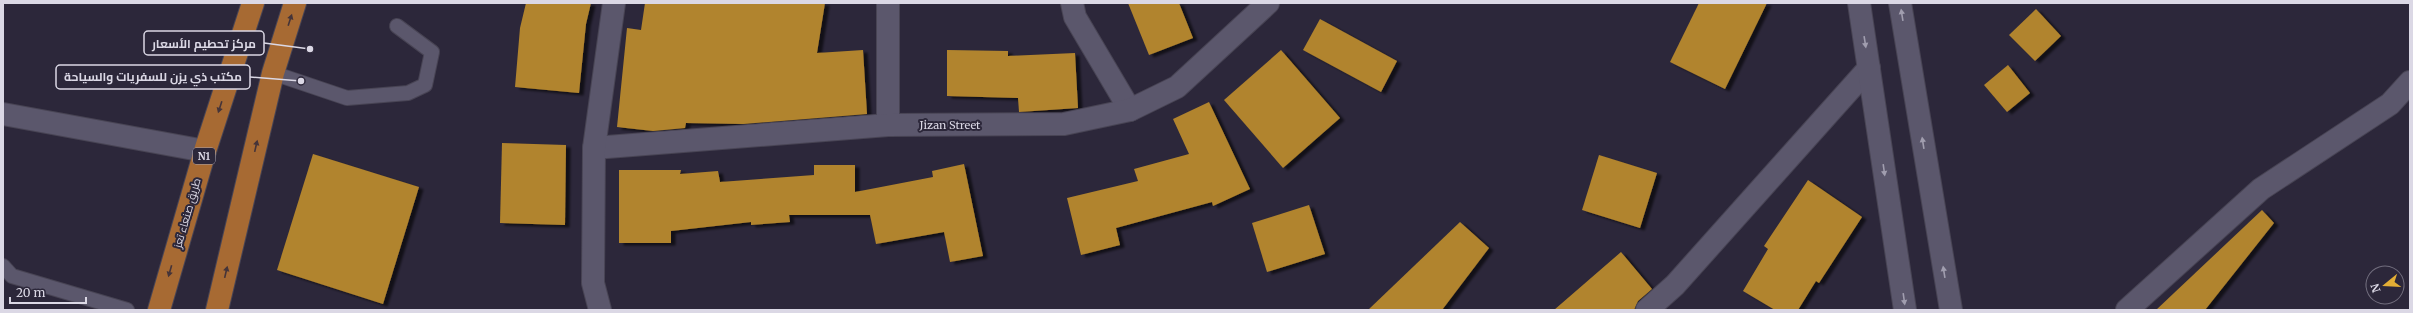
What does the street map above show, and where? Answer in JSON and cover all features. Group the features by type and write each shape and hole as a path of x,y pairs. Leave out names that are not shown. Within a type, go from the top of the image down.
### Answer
{"highway":[{"name":"طريق صنعاء تعز","path":"159,310 205,151 253,3"},
{"path":"217,310 273,73 295,3"}],"street":[{"path":"596,307 593,283 594,148 614,3"},
{"path":"888,3 888,125"},
{"path":"1072,3 1075,17 1130,110"},
{"name":"Jizan Street","path":"594,148 888,125 1064,124 1130,110 1177,87 1268,3"},
{"path":"1859,3 1905,310"},
{"path":"1900,3 1951,310"},
{"path":"1646,310 1675,285 1869,68"},
{"path":"2127,310 2261,189 2390,104 2410,82"},
{"path":"3,114 205,151"}],"lane":[{"path":"273,73 347,98 408,93 425,85 432,52 397,26"},
{"path":"3,266 12,276 126,310"}],"building":[{"path":"526,3 591,3 586,24 579,93 515,87 520,28"},
{"path":"645,3 825,3 817,53 863,50 867,114 743,124 686,123 685,128 653,131 617,127 627,28 641,30"},
{"path":"1128,3 1179,3 1193,38 1149,55"},
{"path":"1699,3 1767,3 1725,89 1670,62"},
{"path":"2036,9 2061,36 2035,61 2009,35"},
{"path":"1320,19 1397,61 1381,92 1303,50"},
{"path":"947,50 1008,51 1008,56 1075,53 1078,108 1019,112 1018,98 947,96"},
{"path":"1281,50 1340,118 1283,168 1224,100"},
{"path":"2008,65 2030,93 2007,112 1984,85"},
{"path":"1209,102 1250,189 1213,206 1212,202 1116,228 1120,245 1081,255 1067,198 1138,181 1134,169 1189,154 1173,119"},
{"path":"502,143 566,145 565,225 500,223"},
{"path":"313,154 419,187 383,304 277,270"},
{"path":"1599,155 1657,173 1640,228 1582,210"},
{"path":"964,164 983,256 950,262 944,232 876,244 870,215 789,215 790,222 751,225 751,222 671,231 671,243 619,243 619,170 681,170 680,174 718,171 720,182 814,175 814,165 855,165 855,192 933,177 932,171"},
{"path":"1808,180 1862,217 1819,283 1816,281 1798,310 1775,310 1743,291 1768,249 1764,246"},
{"path":"1309,205 1325,254 1267,272 1252,223"},
{"path":"2262,210 2274,223 2205,310 2156,310"},
{"path":"1460,222 1489,248 1442,310 1368,310"},
{"path":"1621,252 1652,289 1638,301 1634,310 1554,310"}],"place":[{"name":"مركز تحطيم الأسعار","path":"310,49"},
{"name":"مكتب ذي يزن للسفريات والسياحة","path":"301,81"}]}
